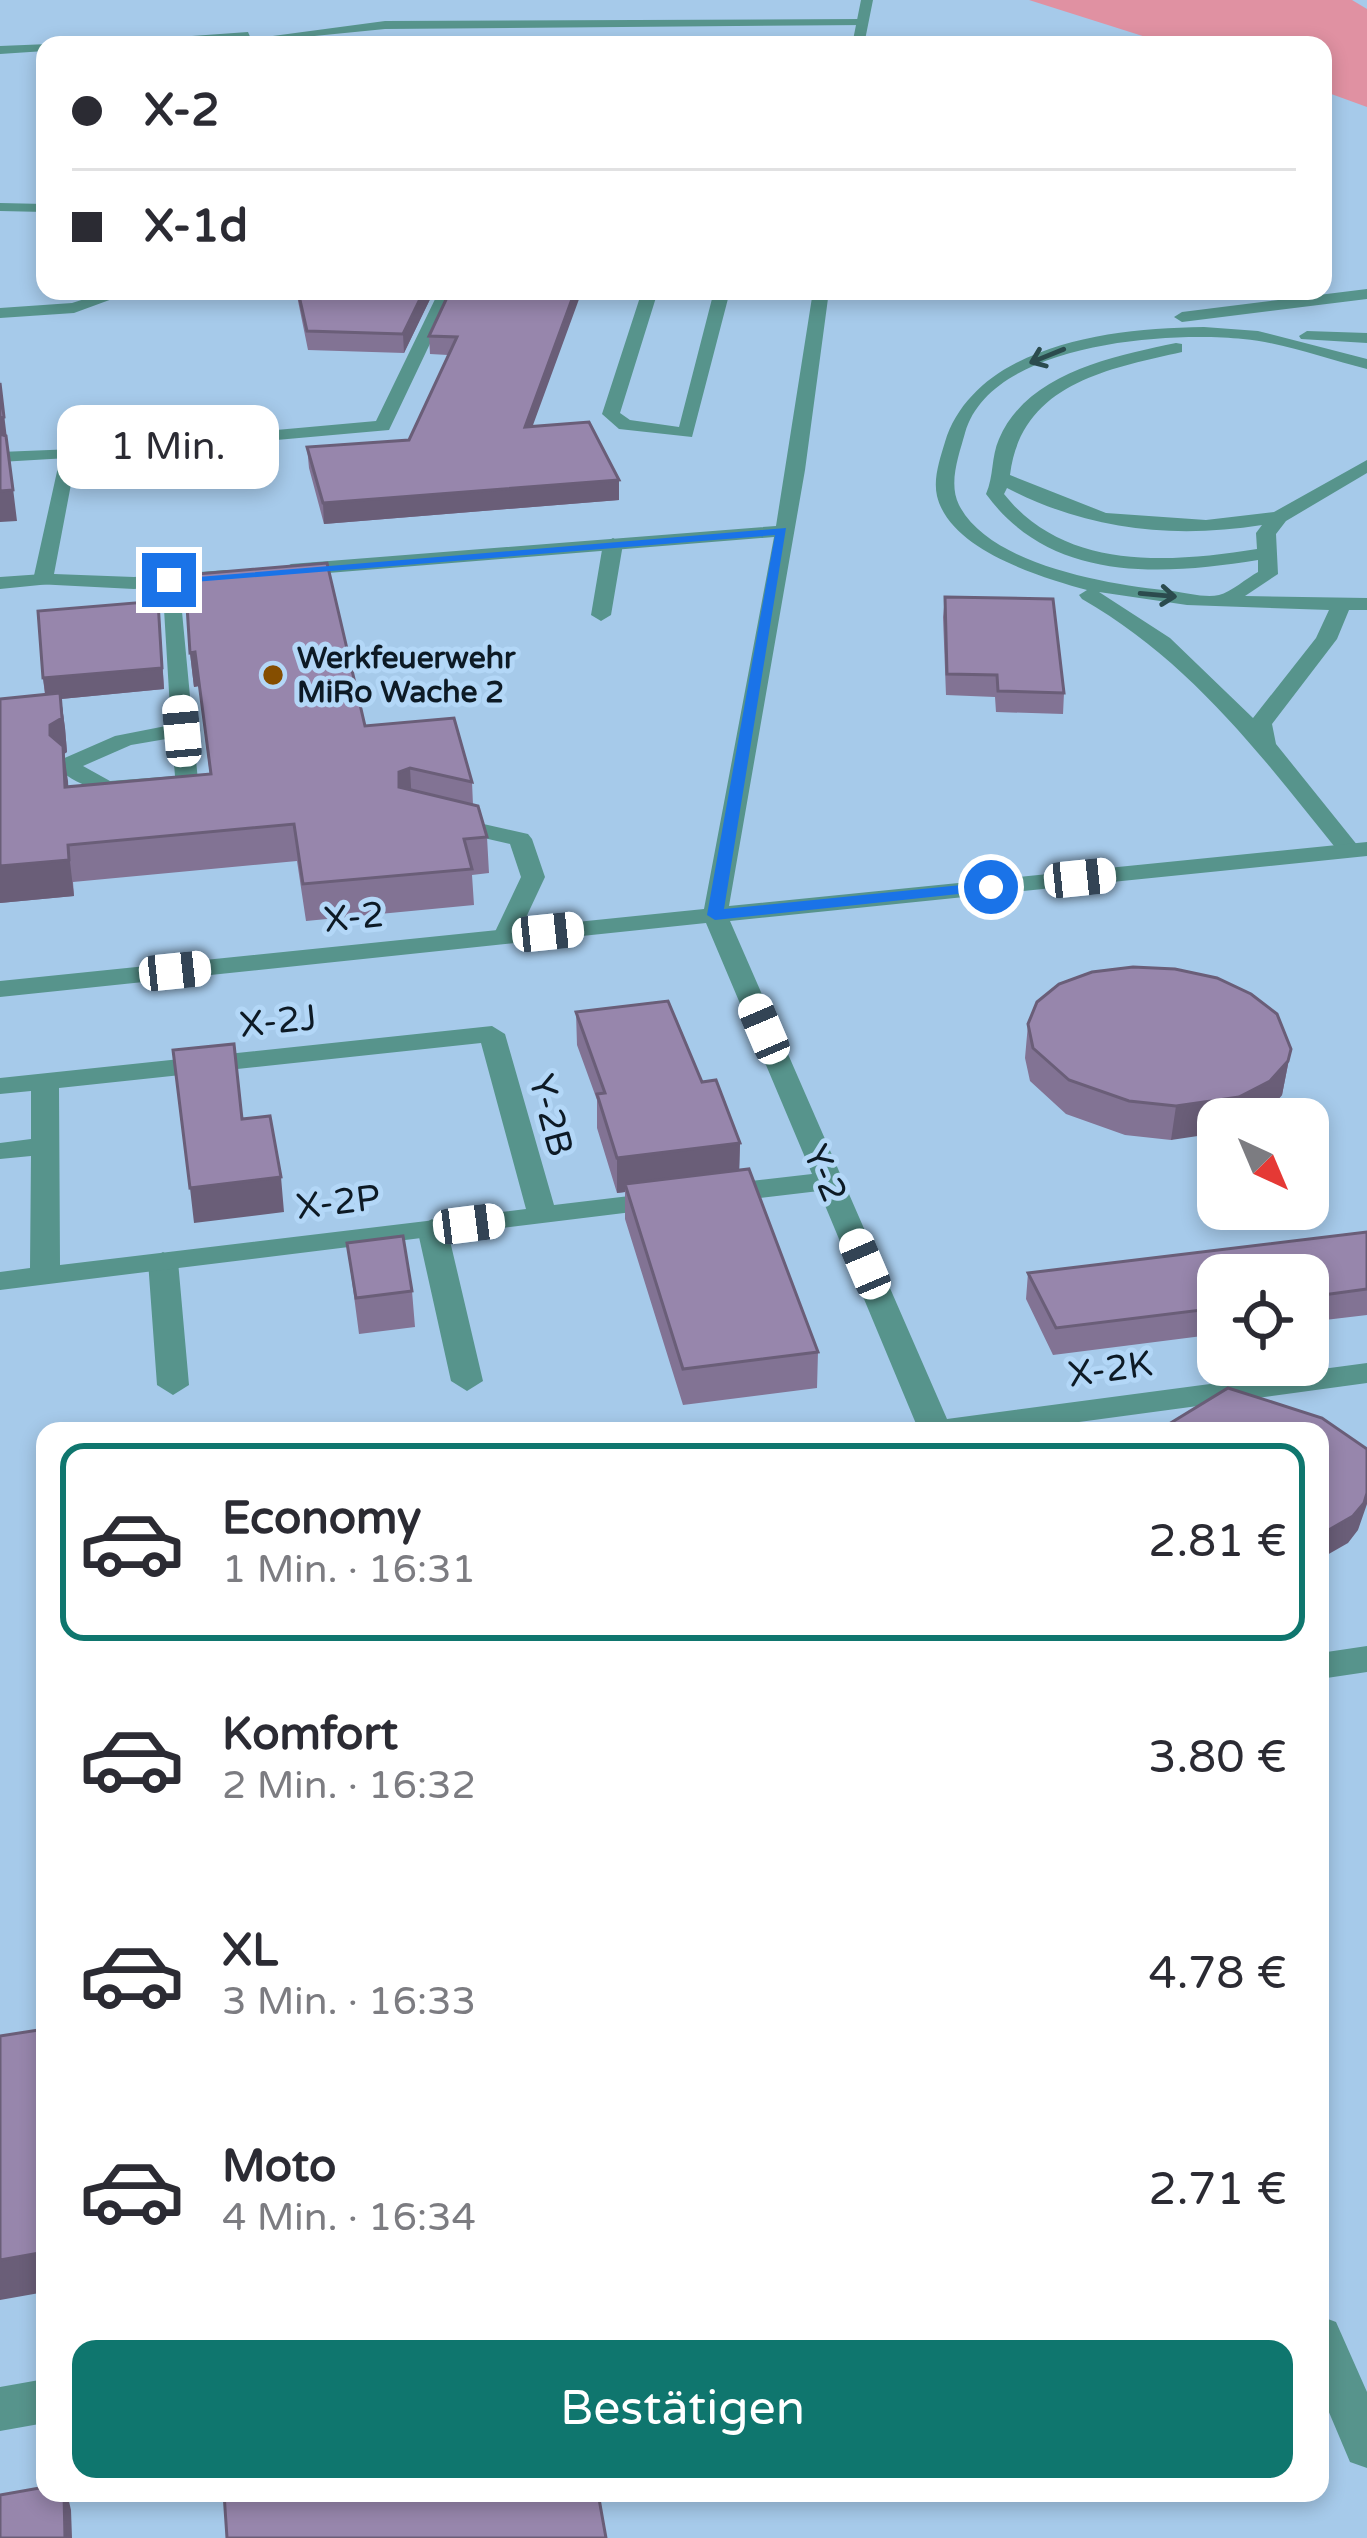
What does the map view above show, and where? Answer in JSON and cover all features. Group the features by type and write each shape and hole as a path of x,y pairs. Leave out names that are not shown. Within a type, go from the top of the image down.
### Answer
{"street":[{"path":"860,36 867,0"},
{"path":"268,36 404,25 862,23"},
{"path":"284,36 290,35"},
{"path":"0,50 36,48"},
{"path":"0,62 36,61"},
{"path":"0,207 36,208"},
{"path":"1332,298 1367,294"},
{"path":"0,313 74,308 98,300"},
{"path":"0,457 382,426 443,300"},
{"path":"647,300 611,414 625,425 686,433 720,300"},
{"path":"715,915 793,483 820,300"},
{"path":"1318,300 1186,316 1050,354 1001,380 977,401 949,440 945,493 951,508 988,541 1167,642 1219,691 1359,850 1367,871"},
{"path":"1104,338 1169,332 1367,338"},
{"path":"1266,553 1169,566 1085,555 1046,540 1002,508 994,494 1004,478 1001,454 1012,429 1037,401 1084,374 1135,356 1247,334 1359,362 1367,382"},
{"path":"43,580 68,453"},
{"path":"1227,599 1268,574 1266,533 1279,517 1367,465"},
{"path":"1004,478 1040,499 1148,528 1196,529 1279,517"},
{"path":"261,573 782,531"},
{"path":"601,615 613,544"},
{"path":"1039,569 1127,592 1367,604"},
{"path":"0,584 238,574"},
{"path":"169,580 187,781 132,791 86,784 68,765 105,743 182,731"},
{"path":"1265,745 1261,724 1270,707 1324,648 1341,604"},
{"path":"413,815 520,838 533,878 506,936"},
{"name":"X-2","path":"0,989 1359,850"},
{"name":"Y-2","path":"715,915 932,1422"},
{"name":"X-2J","path":"0,1086 492,1034"},
{"name":"Y-2B","path":"492,1034 542,1215"},
{"path":"45,1081 45,1276"},
{"path":"0,1150 45,1146"},
{"name":"X-2P","path":"0,1281 829,1181"},
{"path":"432,1228 467,1381"},
{"path":"163,1261 173,1384"},
{"name":"X-2K","path":"1003,1422 1367,1373"},
{"path":"1329,1665 1367,1659"},
{"path":"1329,2358 1367,2446"},
{"path":"0,2409 36,2403"}],"shaded area":[{"path":"1029,0 1352,0 1367,9 1367,107 1332,94 1332,36 1143,36"}],"building":[{"path":"300,300 420,300 403,334 307,331"},
{"path":"446,300 572,300 525,427 589,422 619,480 323,503 307,447 409,440 457,337 429,336"},
{"path":"0,434 6,436 13,490 0,491"},
{"path":"327,563 365,726 454,718 472,782 410,768 399,772 399,787 478,806 487,837 464,839 472,869 303,884 294,824 68,845 69,860 0,866 0,699 60,693 62,718 50,725 50,735 63,746 65,787 211,774 195,652 190,653 185,575"},
{"path":"945,597 1053,599 1064,693 998,691 997,675 947,674"},
{"path":"158,601 162,668 43,678 38,611"},
{"path":"1175,969 1217,978 1251,994 1277,1014 1291,1049 1288,1061 1270,1081 1239,1097 1197,1098 1197,1103 1176,1106 1129,1101 1069,1080 1033,1048 1028,1024 1037,1002 1059,984 1092,972"},
{"path":"668,1001 702,1082 716,1080 740,1143 617,1158 597,1094 605,1093 576,1012"},
{"path":"234,1044 242,1119 270,1116 281,1177 190,1188 173,1050"},
{"path":"749,1169 818,1352 683,1369 625,1184"},
{"path":"1367,1232 1367,1289 1329,1294 1329,1254 1197,1254 1197,1311 1056,1328 1028,1273"},
{"path":"403,1236 412,1291 356,1298 347,1243"},
{"path":"1228,1388 1328,1422 1172,1422"},
{"path":"1329,1423 1367,1449 1367,1493 1353,1516 1329,1530"},
{"path":"36,2030 36,2254 0,2260 0,2036"},
{"path":"36,2489 36,2502 64,2502 65,2538 0,2538 0,2495"},
{"path":"225,2502 600,2502 606,2538 227,2538"}],"place":[{"name":"Werkfeuerwehr MiRo Wache 2","path":"273,675"}],"route":[{"path":"169,580 782,531 715,915 991,887"}]}
